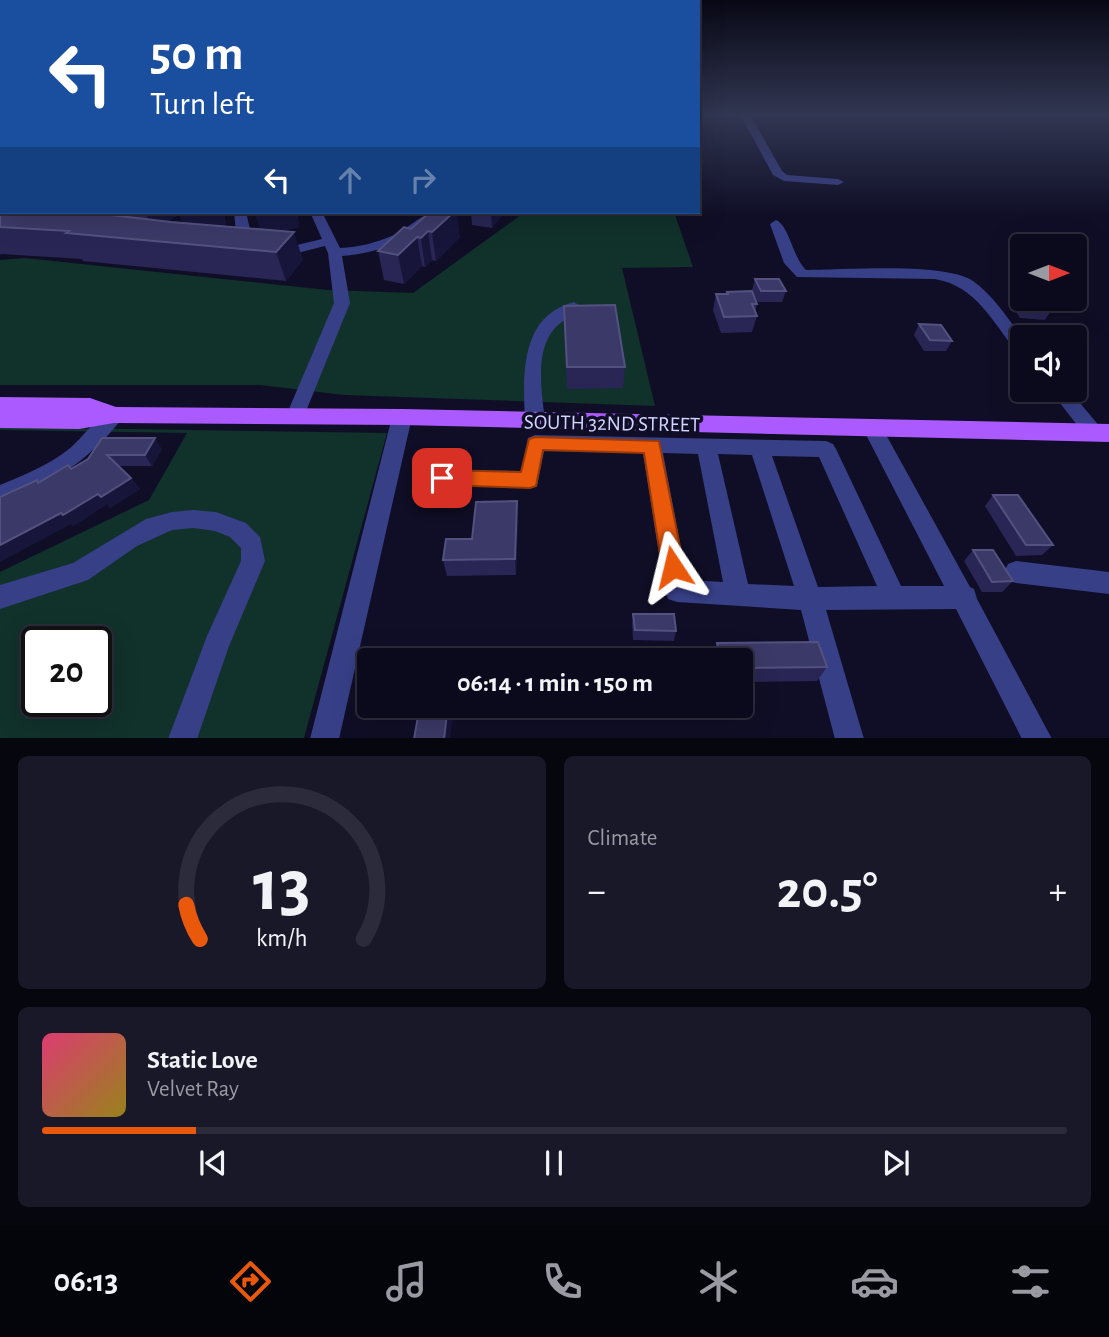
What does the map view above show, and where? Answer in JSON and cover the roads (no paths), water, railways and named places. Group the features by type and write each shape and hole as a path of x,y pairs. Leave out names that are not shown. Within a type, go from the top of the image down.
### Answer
{"main road":[{"name":"SOUTH 32ND STREET","path":"0,405 90,406 114,415"},
{"name":"SOUTH 32ND STREET","path":"0,421 79,421 114,415 402,417 1102,433"}],"street":[{"path":"764,148 777,173 783,178 838,183"},
{"path":"240,214 237,234 248,245 293,250 332,247 360,252 386,244 421,227 434,214"},
{"path":"295,416 342,303 332,247 317,214"},
{"path":"776,224 791,263 803,274 935,275 955,279 966,284 979,296 1010,333"},
{"path":"535,421 533,362 540,340 547,326 574,307"},
{"path":"1071,402 1102,433"},
{"path":"0,495 56,470 87,448 114,415"},
{"path":"324,738 402,417"},
{"path":"872,427 1038,738"},
{"path":"442,478 530,480 535,443 826,449 894,598"},
{"path":"706,445 738,594"},
{"path":"652,446 677,591 810,598 965,597"},
{"path":"759,446 810,598 850,738"},
{"path":"0,597 80,572 129,539 154,526 172,521 193,519 216,522 247,536 252,544 253,561 226,622 182,738"},
{"path":"1016,572 1109,583"}]}
